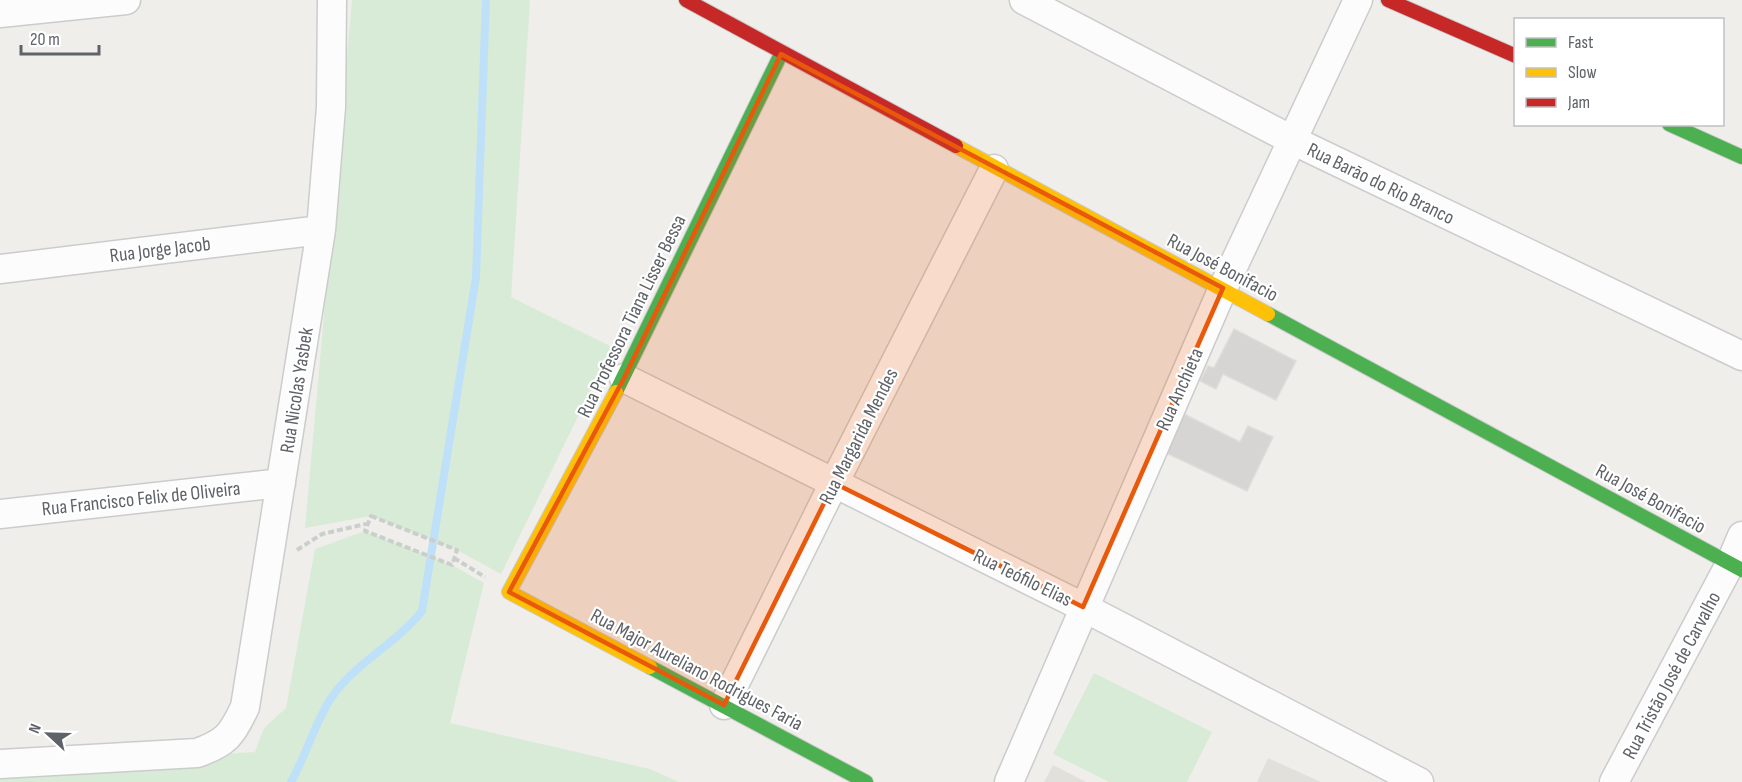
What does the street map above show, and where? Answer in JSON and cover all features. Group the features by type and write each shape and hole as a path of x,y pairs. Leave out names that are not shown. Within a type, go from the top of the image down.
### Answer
{"street":[{"path":"0,14 126,0"},
{"name":"Rua Nicolas Yasbek","path":"0,764 196,753 220,745 234,731 245,707 321,230 331,107 332,0"},
{"name":"Rua José Bonifacio","path":"686,0 781,54 994,169 1223,288 1736,567"},
{"name":"Rua Barão do Rio Branco","path":"1024,0 1293,140 1742,356"},
{"name":"Rua Anchieta","path":"1009,782 1223,288 1358,0"},
{"path":"1388,0 1514,57"},
{"name":"Rua Professora Tiana Lisser Bessa","path":"509,592 624,378 781,54"},
{"path":"1673,126 1742,157"},
{"name":"Rua Margarida Mendes","path":"724,705 994,169"},
{"name":"Rua Jorge Jacob","path":"0,269 321,230"},
{"name":"Rua Teófilo Elias","path":"624,378 1083,607 1419,782"},
{"name":"Rua Francisco Felix de Oliveira","path":"0,514 281,483"},
{"name":"Rua Tristão José de Carvalho","path":"1614,782 1736,567 1742,536"},
{"name":"Rua Major Aureliano Rodrigues Faria","path":"509,592 866,782"}],"path":[{"path":"371,516 457,550 454,558 452,565 365,531 371,516"},
{"path":"269,562 285,558 322,534 366,524"},
{"path":"454,558 509,592"}],"highlighted area":[{"path":"781,54 1223,288 1083,607 834,483 724,705 509,592 624,378"}],"shaded area":[{"path":"1268,758 1321,782 1257,782"},
{"path":"1053,765 1086,782 1044,782"}],"green space":[{"path":"352,0 530,0 511,297 612,347 501,574 457,550 371,516 305,528"},
{"path":"365,531 452,565 484,583 450,723 650,769 679,782 0,782 0,768 255,752 264,728 286,708 315,549"},
{"path":"1094,673 1212,732 1187,782 1109,782 1053,754"}],"building":[{"path":"1234,329 1296,361 1276,400 1223,374 1216,389 1200,381 1208,366 1214,368"},
{"path":"1184,414 1240,442 1248,426 1273,437 1247,491 1166,453"}],"waterway":[{"path":"291,782 331,698 352,674 400,634 422,611 476,277 486,0"}],"traffic: fast":[{"path":"616,392 781,54"},
{"path":"1673,126 1742,157"},
{"path":"1268,314 1742,570"},
{"path":"650,667 866,782"}],"traffic: slow":[{"path":"956,146 1268,314"},
{"path":"616,392 509,592 650,667"}],"traffic: jam":[{"path":"686,0 956,146"},
{"path":"1388,0 1514,55"}]}
